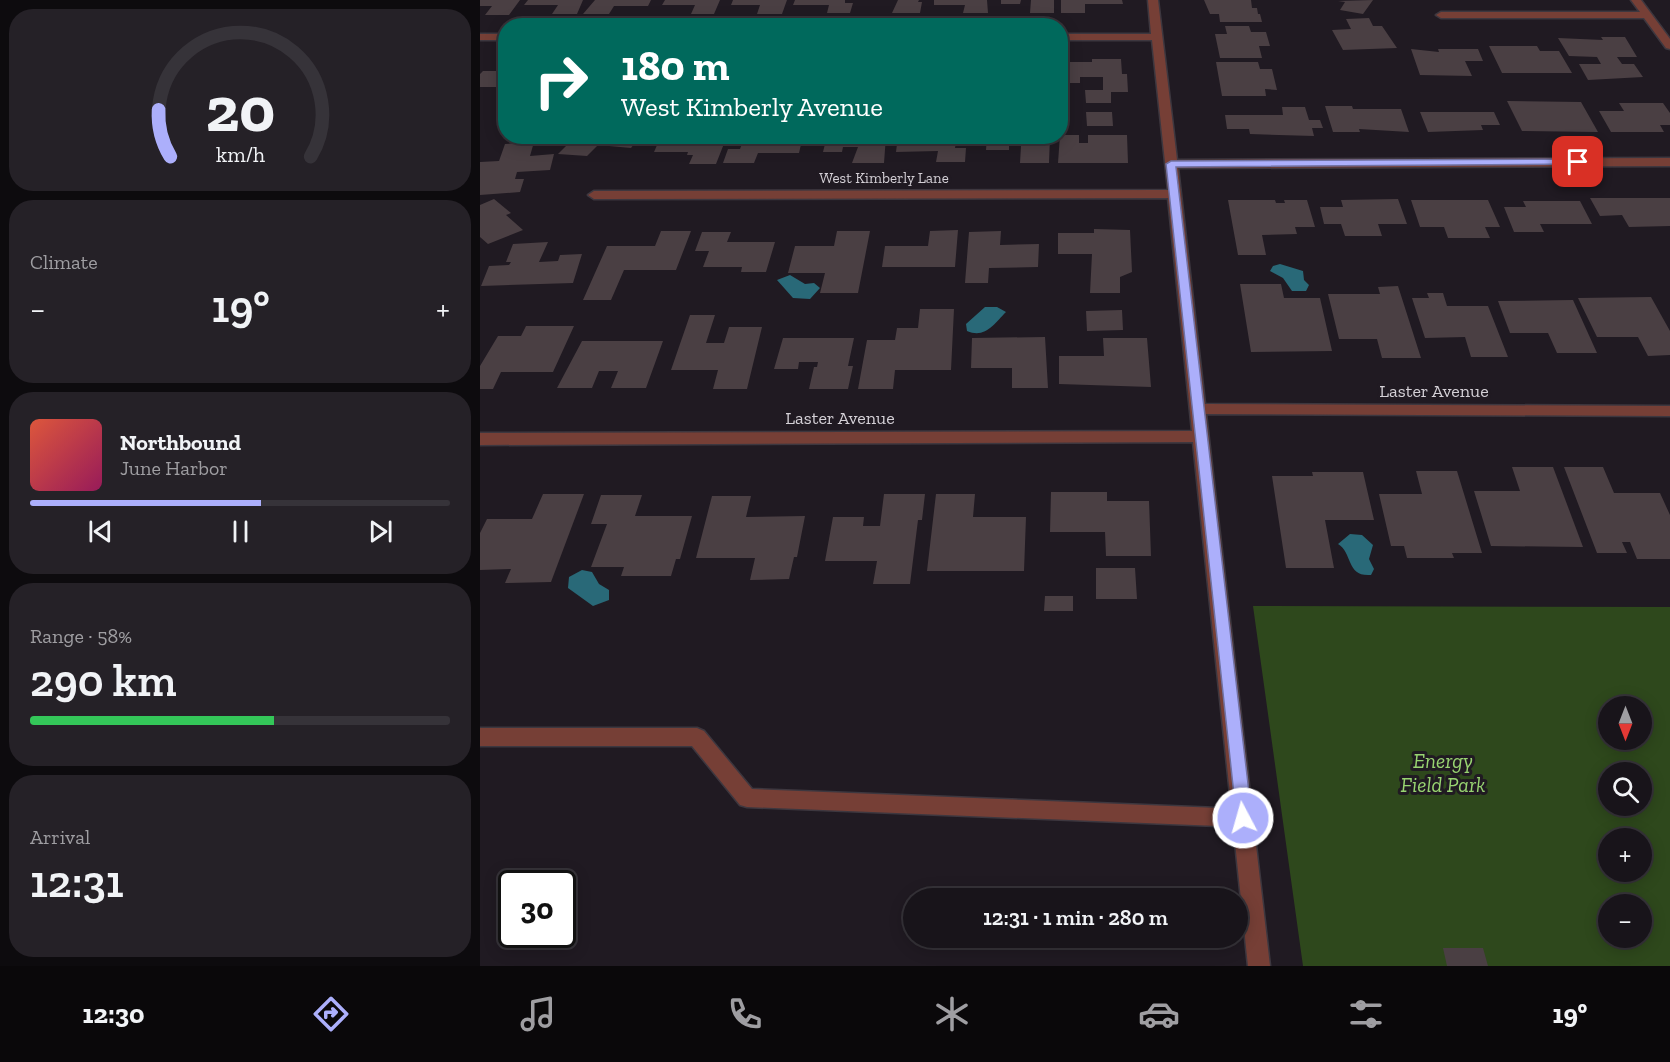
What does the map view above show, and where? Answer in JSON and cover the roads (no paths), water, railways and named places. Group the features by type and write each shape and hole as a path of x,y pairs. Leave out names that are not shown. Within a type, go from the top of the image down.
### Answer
{"street":[{"path":"1153,0 1259,966"},
{"path":"1636,0 1670,46"},
{"path":"1441,15 1647,15"},
{"path":"480,37 498,37"},
{"path":"1068,37 1157,37"},
{"path":"1171,164 1670,162"},
{"name":"West Kimberly Lane","path":"594,195 1174,194"},
{"name":"Laster Avenue","path":"1198,409 1670,411"},
{"name":"Laster Avenue","path":"480,439 1201,436"},
{"path":"480,737 697,737 747,798 1243,818"}],"water":[{"path":"1280,264 1303,271 1304,280 1309,285 1306,291 1292,291 1283,278 1270,271 1273,266"},
{"path":"790,275 805,284 814,283 820,288 810,299 793,298 777,280"},
{"path":"985,307 997,307 1006,312 984,332 967,331 966,324"},
{"path":"1350,534 1362,535 1373,545 1369,559 1374,569 1371,575 1357,572 1343,548 1338,544"},
{"path":"582,570 592,572 599,584 609,590 609,600 593,606 568,588 569,577"}],"park label":[{"name":"Energy Field Park","path":"1443,772"}]}
